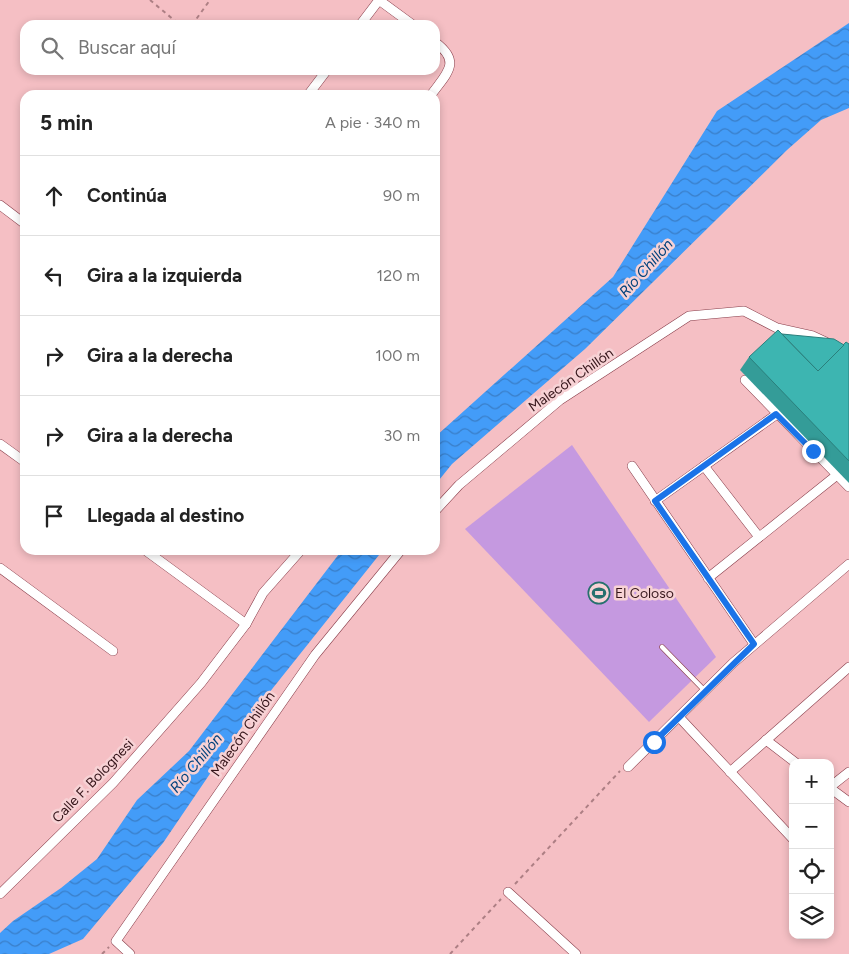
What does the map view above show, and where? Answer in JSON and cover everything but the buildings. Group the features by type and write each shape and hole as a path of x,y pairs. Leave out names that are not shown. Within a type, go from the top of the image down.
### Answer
{"street":[{"path":"364,20 379,0 406,20"},
{"path":"435,90 451,67 451,59 440,46"},
{"path":"312,90 323,75"},
{"path":"0,205 20,220"},
{"name":"Malecón Chillón","path":"440,506 459,485 560,400 689,316 744,311 777,328 813,336 834,346"},
{"path":"745,380 849,487"},
{"path":"655,501 776,414"},
{"path":"0,444 20,458"},
{"path":"632,466 754,644"},
{"path":"704,466 759,537"},
{"path":"708,578 837,476"},
{"path":"152,555 246,624"},
{"name":"Calle F. Bolognesi","path":"0,894 113,783 201,683 246,624 263,593 297,555"},
{"name":"Malecón Chillón","path":"130,954 116,941 315,655 397,555"},
{"path":"628,767 754,644 849,564"},
{"path":"0,568 113,651"},
{"path":"730,772 849,667"},
{"path":"679,717 789,836"},
{"path":"766,740 791,759"},
{"path":"834,784 849,772"},
{"path":"834,790 849,802"},
{"path":"508,892 576,954"}],"lane":[{"path":"662,647 705,691"}],"path":[{"path":"150,0 174,20"},
{"path":"196,20 210,0"},
{"path":"450,954 617,772 628,767"}],"shaded area":[{"name":"El Coloso","path":"572,445 716,657 649,722 465,529"}],"water":[{"name":"Río Chillón","path":"849,23 849,108 821,120 787,150 585,349 452,464 440,479 440,433 613,277 717,111"},
{"name":"Río Chillón","path":"338,555 379,555 241,728 163,843 83,939 49,954 0,954 0,933 13,921 61,888 97,859 137,800 189,751"}],"place":[{"name":"El Coloso","path":"599,593"}],"route":[{"path":"654,742 754,644 655,501 776,414 813,451"}]}
